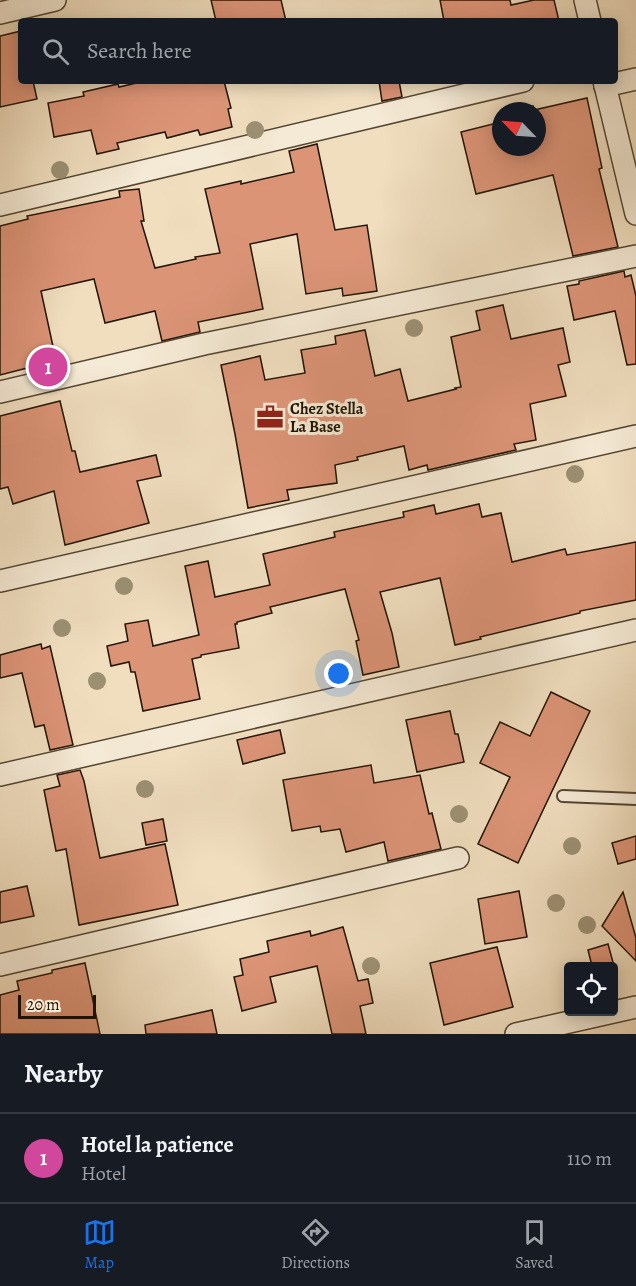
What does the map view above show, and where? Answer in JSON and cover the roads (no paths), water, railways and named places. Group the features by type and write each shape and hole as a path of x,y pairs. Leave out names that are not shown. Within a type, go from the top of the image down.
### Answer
{"street":[{"path":"0,13 55,0"},
{"path":"585,0 589,18"},
{"path":"618,82 636,79"},
{"path":"0,205 510,84"},
{"path":"605,84 636,214"},
{"path":"0,392 204,344 636,256"},
{"path":"0,581 636,436"},
{"path":"0,775 636,630"},
{"path":"0,965 458,858"},
{"path":"516,1034 636,1007"}],"lane":[{"path":"563,796 636,799"}],"place":[{"name":"Hotel la patience","path":"48,367"},
{"name":"Chez Stella La Base","path":"270,417"}]}
